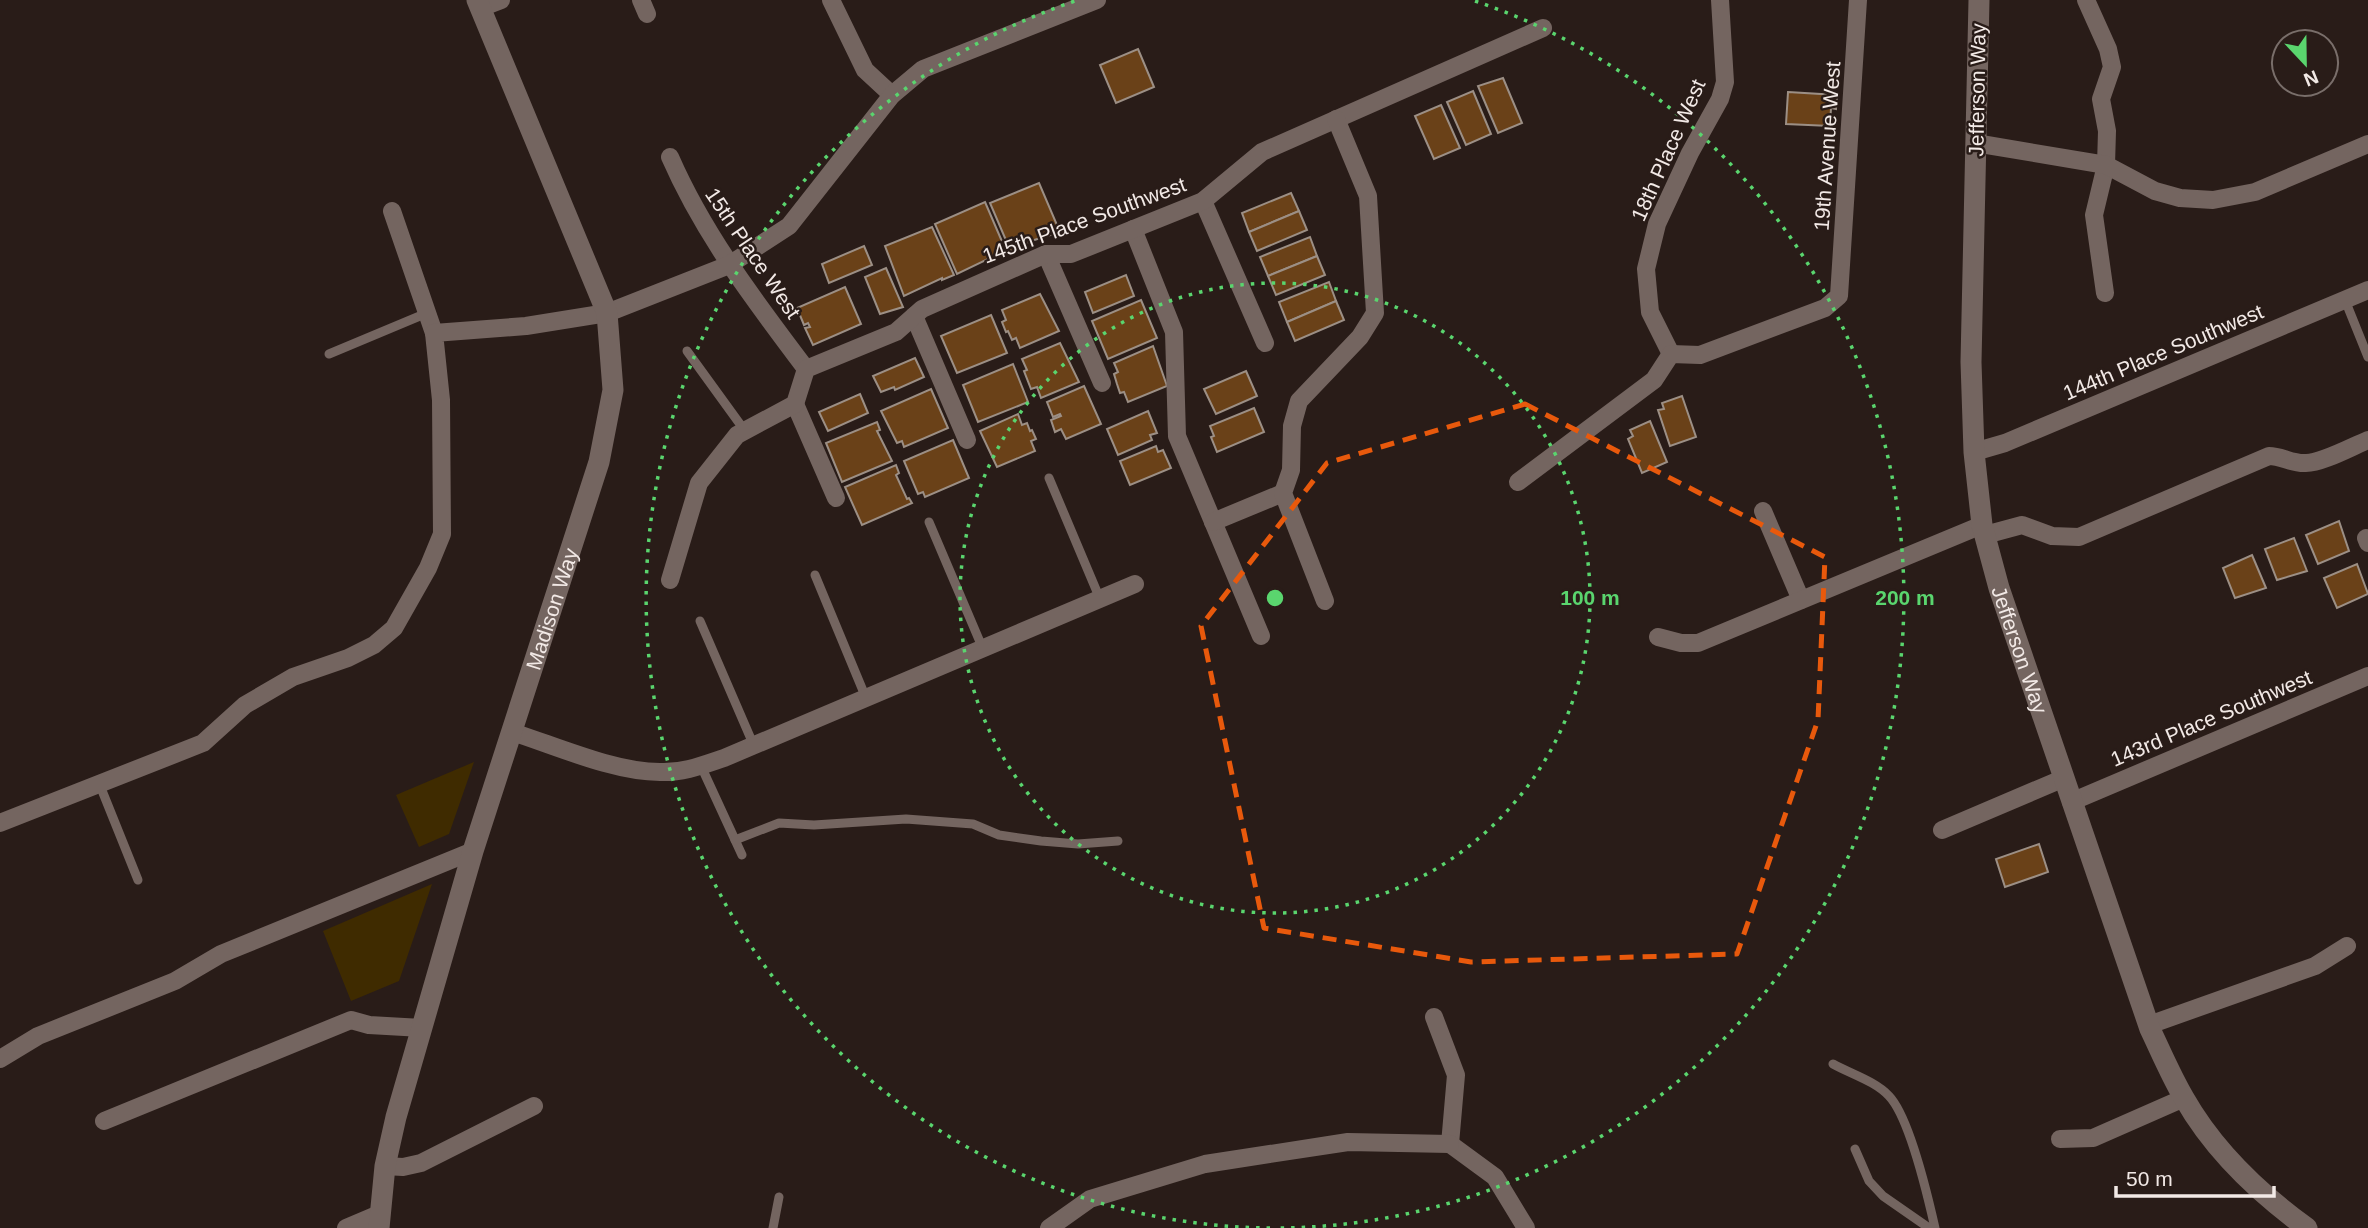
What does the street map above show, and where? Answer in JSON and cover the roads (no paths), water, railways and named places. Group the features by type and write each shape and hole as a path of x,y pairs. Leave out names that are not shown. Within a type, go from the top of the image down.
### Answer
{"street":[{"path":"479,4 501,0"},
{"path":"831,0 865,70 892,94"},
{"path":"434,333 526,326 607,313 729,265 789,226 892,94 923,69 1097,0"},
{"name":"18th Place West","path":"1671,354 1650,312 1646,269 1657,225 1690,153 1720,99 1725,82 1720,0"},
{"name":"19th Avenue West","path":"1671,354 1700,355 1825,308 1839,296 1858,0"},
{"name":"Jefferson Way","path":"1979,0 1971,362 1974,452 1983,530 1998,588 2149,1025 2184,1098 2217,1144 2246,1177 2307,1228"},
{"path":"2086,0 2108,48 2112,67 2101,99 2107,131 2106,166 2094,215 2105,293"},
{"name":"Madison Way","path":"379,1221 385,1166 396,1117 473,851 599,462 613,390 607,313 479,4"},
{"name":"145th Place Southwest","path":"806,369 896,332 922,309 1046,254 1071,254 1203,201 1262,152 1543,28"},
{"path":"1325,601 1283,493 1291,470 1292,426 1299,401 1360,337 1375,313 1368,196 1336,119"},
{"path":"1975,144 2106,166 2155,191 2180,198 2213,200 2255,192 2368,144"},
{"name":"15th Place West","path":"670,157 685,193 729,265 806,369"},
{"path":"1203,201 1265,343"},
{"path":"0,822 203,743 245,705 293,677 374,646 394,628 428,568 442,534 441,400 434,333 392,211"},
{"path":"1133,229 1174,332 1177,436 1261,636"},
{"path":"1046,254 1102,383"},
{"name":"144th Place Southwest","path":"1974,452 2005,443 2368,290"},
{"path":"914,316 967,440"},
{"path":"1518,482 1654,380 1671,354"},
{"path":"806,369 795,404 836,498"},
{"path":"670,580 699,483 741,433 795,404"},
{"path":"1658,637 1681,643 1698,643 1983,530 2022,525 2052,536 2079,537 2269,456 2281,456 2295,463 2309,463 2368,440"},
{"path":"1213,522 1283,493"},
{"path":"1763,511 1801,600"},
{"path":"512,732 622,768 660,772 690,769 754,746 1135,584"},
{"name":"143rd Place Southwest","path":"2071,802 2368,676"},
{"path":"1942,830 2062,779"},
{"path":"0,1059 38,1036 175,981 221,954 473,851"},
{"path":"2149,1025 2315,966 2347,946"},
{"path":"1434,1017 1456,1075 1450,1144"},
{"path":"104,1121 351,1020 369,1025 422,1028"},
{"path":"2060,1139 2093,1138 2184,1098"},
{"path":"385,1166 403,1167 421,1163 534,1106"},
{"path":"1049,1228 1090,1199 1205,1164 1348,1142 1450,1144 1495,1177 1526,1228"},
{"path":"346,1228 379,1221"}],"lane":[{"path":"2345,300 2368,357"},
{"path":"329,354 426,313"},
{"path":"687,351 741,433"},
{"path":"1049,478 1100,599"},
{"path":"929,522 983,649"},
{"path":"815,575 866,698"},
{"path":"700,621 754,746"},
{"path":"701,766 742,855"},
{"path":"99,783 138,880"},
{"path":"735,839 779,824 814,825 906,818 973,824 999,835 1041,841 1078,844 1118,841"},
{"path":"1833,1064 1880,1088 1892,1098 1926,1186 1935,1228"},
{"path":"1855,1149 1869,1181 1884,1196 1929,1228"},
{"path":"773,1228 779,1197"}]}
